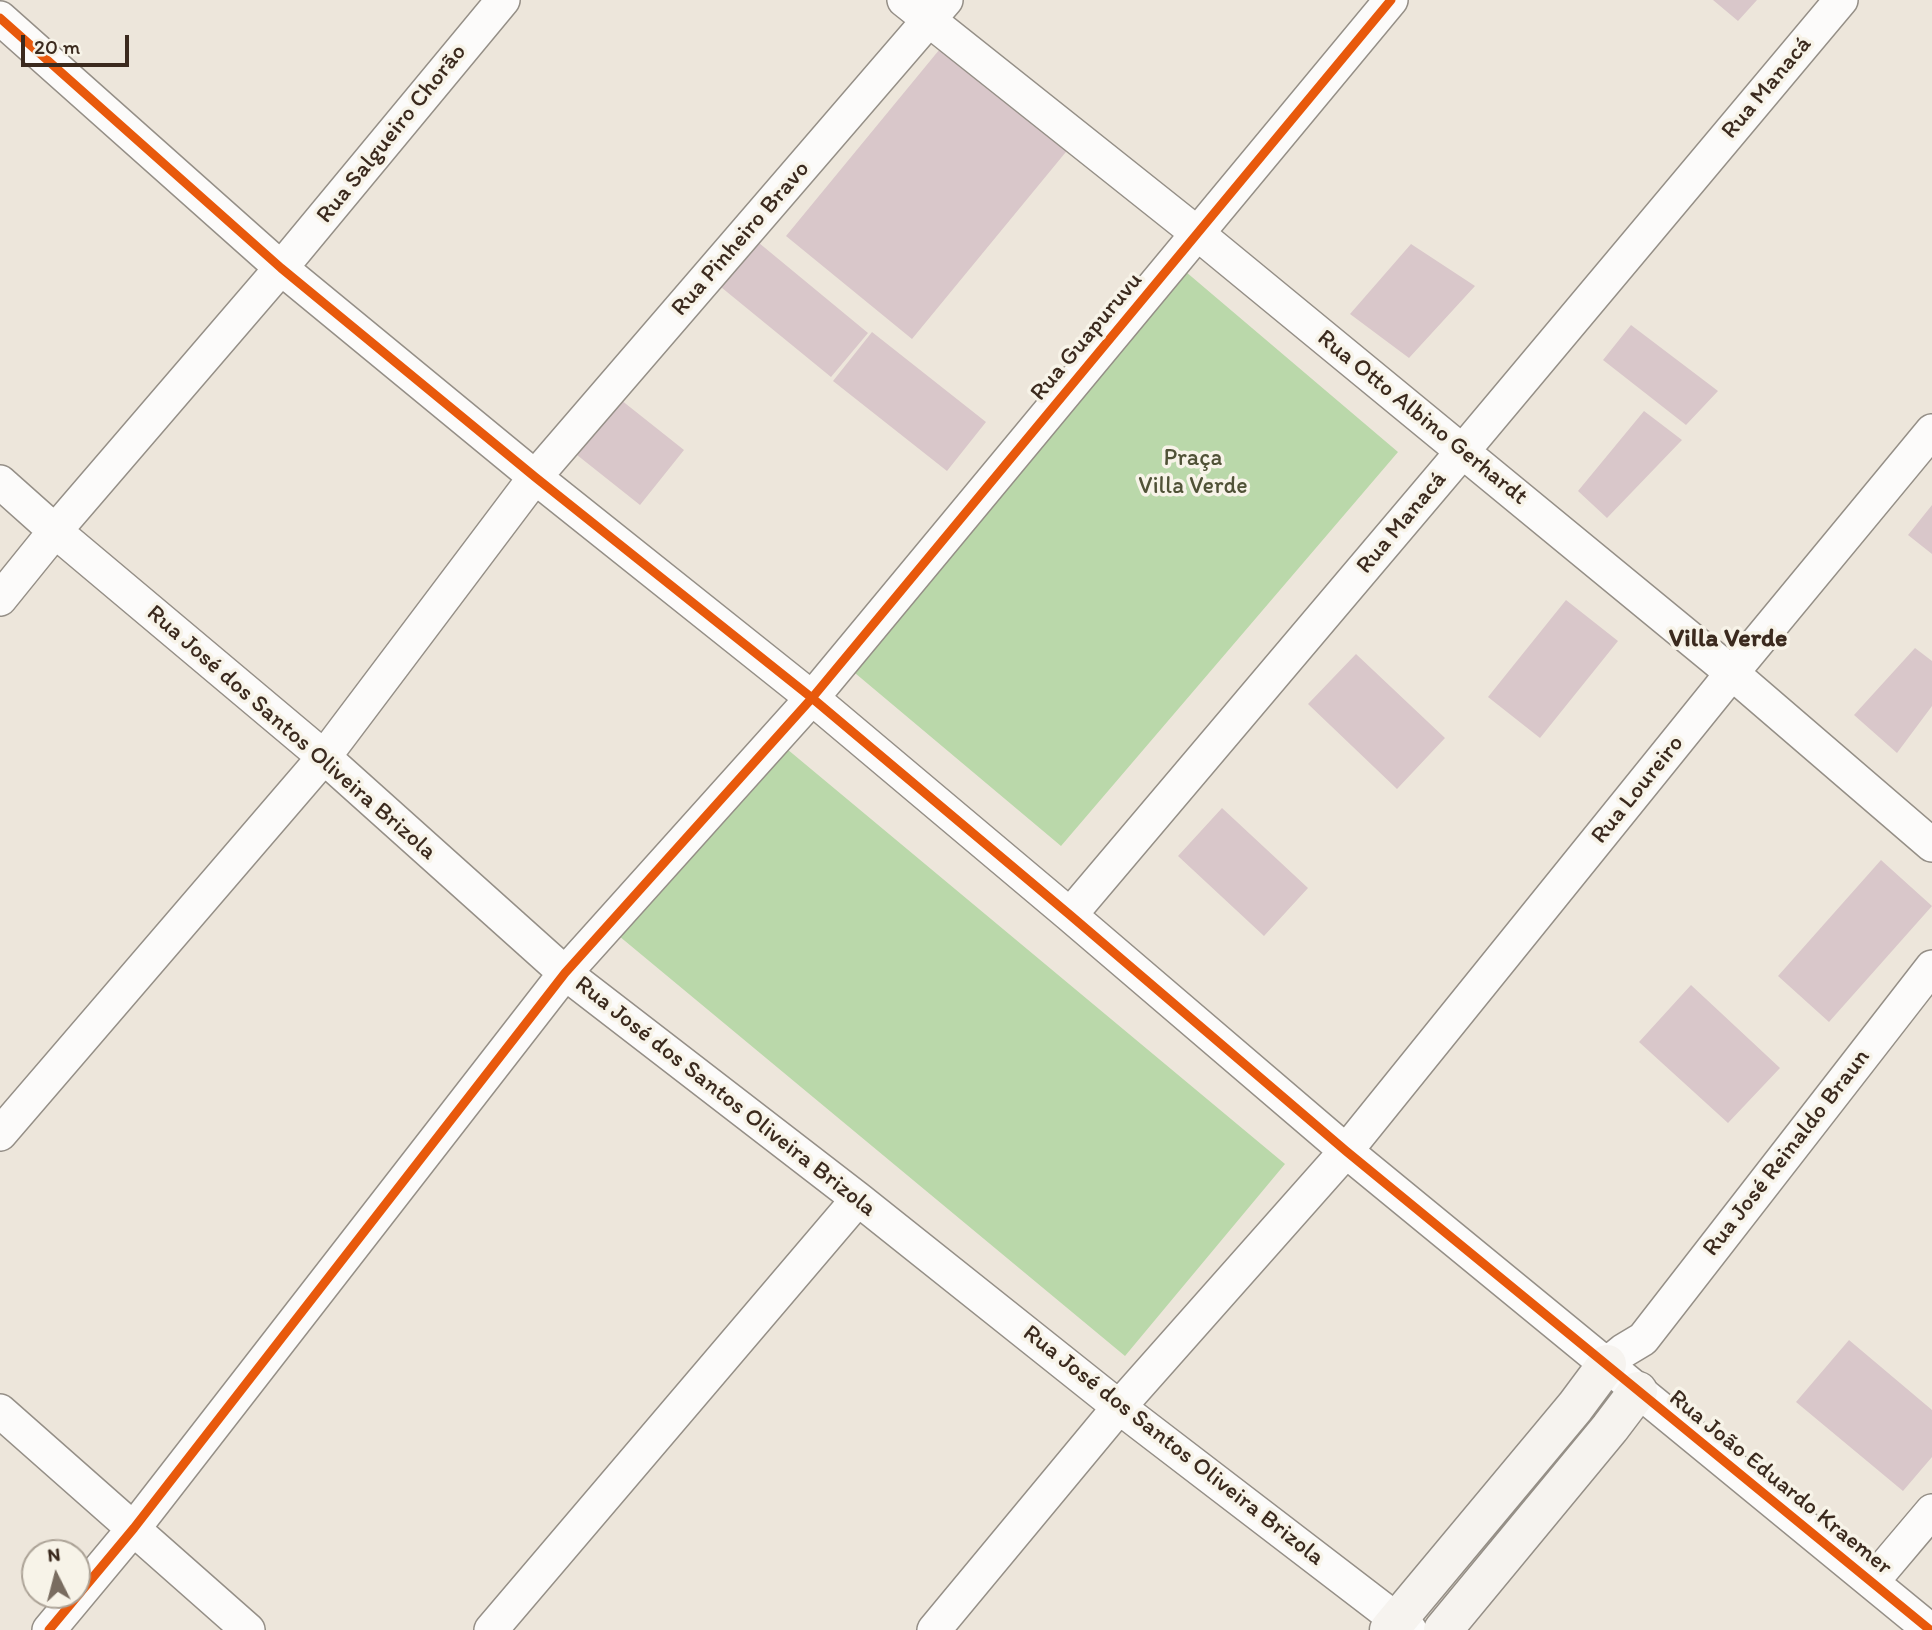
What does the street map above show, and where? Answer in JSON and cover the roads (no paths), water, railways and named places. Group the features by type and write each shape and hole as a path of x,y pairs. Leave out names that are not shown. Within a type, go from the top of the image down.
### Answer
{"street":[{"name":"Rua Salgueiro Chorão","path":"0,598 281,268 503,0"},
{"name":"Rua Otto Albino Gerhardt","path":"904,0 938,10 1198,234 1732,673 1932,845"},
{"name":"Rua Guapuruvu","path":"49,1630 134,1528 565,973 812,698 1391,0"},
{"name":"Rua Manacá","path":"1070,915 1841,0"},
{"name":"Rua Pinheiro Bravo","path":"0,1134 324,757 536,477 938,10"},
{"name":"Rua João Eduardo Kraemer","path":"0,18 281,268 812,698 1346,1151 1930,1630"},
{"name":"Rua Loureiro","path":"934,1630 1119,1407 1346,1151 1732,673 1932,431"},
{"name":"Rua José dos Santos Oliveira Brizola","path":"0,482 324,757 565,973 858,1199 1399,1627"},
{"name":"Rua José Reinaldo Braun","path":"1607,1364 1643,1339 1932,967"},
{"path":"491,1630 858,1199"},
{"path":"1443,1630 1610,1429 1638,1391 1643,1339"},
{"path":"1399,1627 1607,1364"},
{"path":"0,1410 248,1630"},
{"path":"1872,1582 1932,1511"}],"district":[{"name":"Villa Verde","path":"1728,639"}],"park label":[{"name":"Praça Villa Verde","path":"1193,473"}]}
